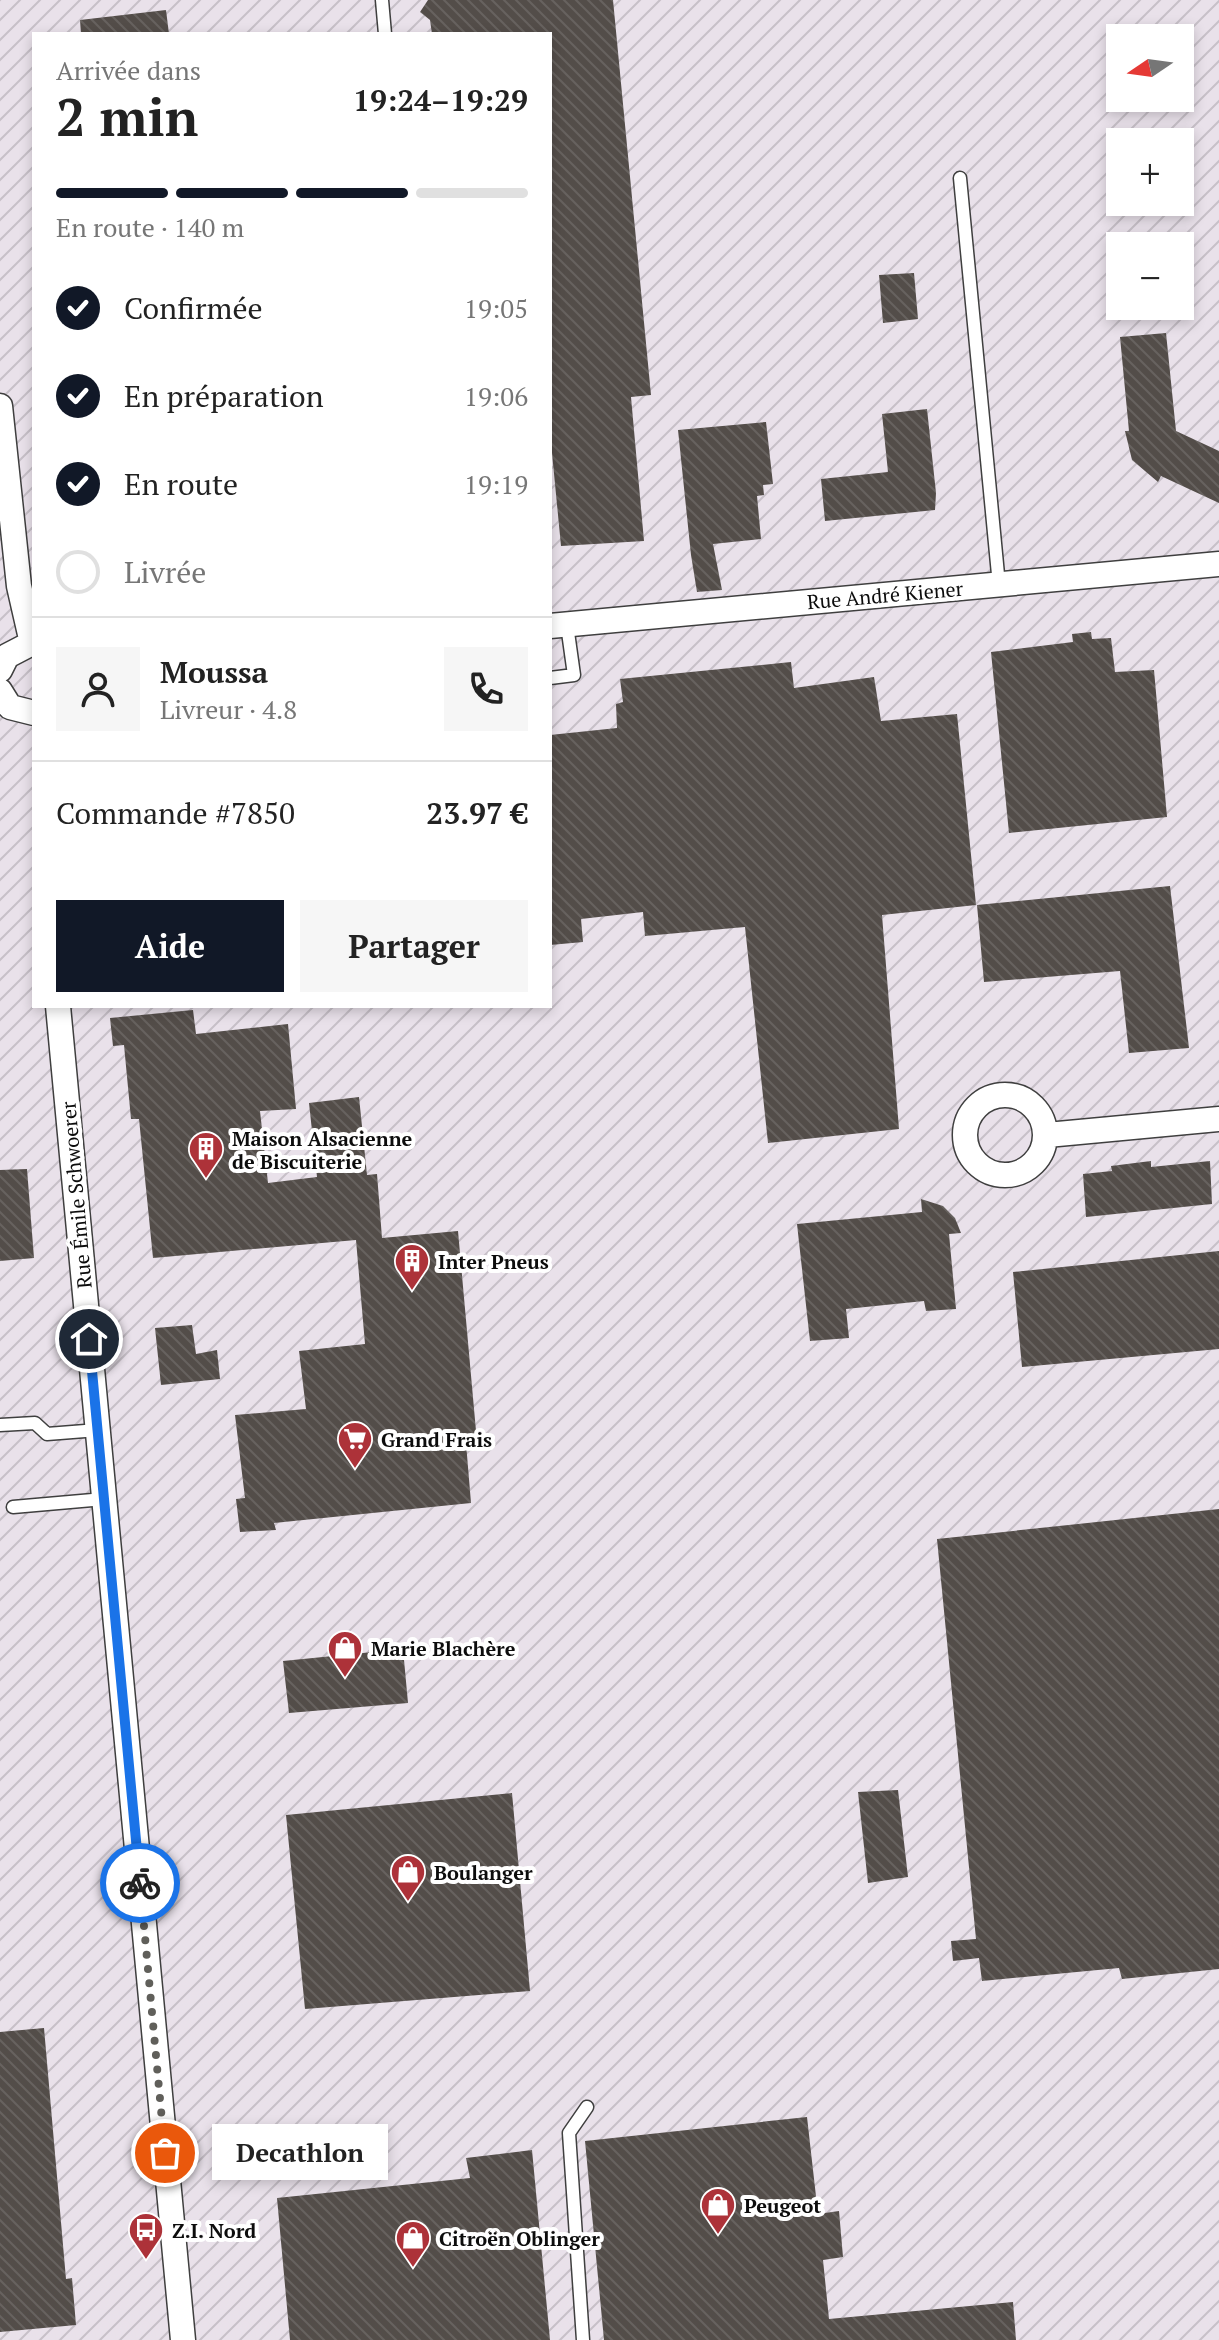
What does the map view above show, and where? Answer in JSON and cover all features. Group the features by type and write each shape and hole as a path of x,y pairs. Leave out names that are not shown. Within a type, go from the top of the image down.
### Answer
{"street":[{"path":"0,406 19,586 32,639"},
{"name":"Rue André Kiener","path":"559,625 1219,564"},
{"path":"0,670 7,656 32,644"},
{"path":"0,691 10,707 32,712"},
{"name":"Rue Émile Schwoerer","path":"58,1008 183,2340"},
{"path":"1047,1135 1219,1119"}],"lane":[{"path":"382,0 385,32"},
{"path":"960,178 999,585"},
{"path":"552,678 574,675 559,625"},
{"path":"0,1425 35,1423 47,1434 98,1430"},
{"path":"13,1507 104,1499"},
{"path":"583,2340 569,2133 587,2107"}],"shaded area":[{"path":"0,0 1219,0 1219,2340 0,2340"}],"building":[{"path":"428,0 613,0 651,395 631,397 644,541 561,546 552,453 552,32 432,32 430,20 420,12"},
{"path":"166,10 169,32 81,32 80,20"},
{"path":"914,273 918,319 883,323 879,275"},
{"path":"1166,333 1176,431 1219,451 1219,503 1161,476 1158,482 1132,460 1125,431 1129,431 1120,337"},
{"path":"927,409 935,510 825,521 821,479 888,472 882,414"},
{"path":"766,422 773,484 763,485 764,495 757,496 761,539 713,544 722,590 697,592 678,430"},
{"path":"1091,632 1092,639 1111,638 1115,672 1154,670 1167,817 1009,833 991,652 1073,642 1072,634"},
{"path":"791,662 794,688 874,677 881,721 957,714 976,905 882,915 899,1129 768,1143 745,927 645,936 643,912 581,919 583,942 552,945 552,735 617,728 616,704 623,702 620,679"},
{"path":"1170,886 1189,1048 1129,1053 1120,971 984,982 977,905"},
{"path":"193,1010 196,1034 288,1024 296,1109 260,1111 268,1183 317,1177 309,1103 359,1097 367,1175 377,1174 382,1238 458,1231 477,1442 466,1443 471,1503 274,1523 276,1530 240,1532 236,1499 245,1498 235,1415 306,1409 299,1351 365,1344 356,1240 153,1258 139,1119 131,1119 124,1045 113,1046 110,1018"},
{"path":"1151,1161 1151,1167 1210,1161 1212,1204 1086,1217 1083,1174 1112,1171 1111,1166"},
{"path":"27,1169 34,1258 0,1261 0,1170"},
{"path":"921,1199 943,1206 955,1218 961,1233 949,1234 956,1309 926,1311 924,1301 846,1309 849,1338 810,1341 797,1224 922,1212"},
{"path":"1219,1251 1219,1349 1022,1367 1013,1272"},
{"path":"192,1325 196,1354 217,1350 220,1379 161,1385 155,1328"},
{"path":"1219,1509 1219,1969 1122,1979 1119,1968 982,1981 979,1958 953,1961 951,1941 976,1939 937,1539"},
{"name":"Marie Blachère","path":"403,1649 408,1703 289,1713 283,1661"},
{"path":"898,1790 908,1877 868,1883 858,1792"},
{"name":"Boulanger","path":"512,1793 530,1991 305,2009 286,1815"},
{"path":"44,2028 66,2279 72,2278 76,2325 0,2332 0,2032"},
{"name":"Peugeot","path":"807,2117 818,2214 839,2211 843,2257 823,2260 829,2319 1013,2302 1016,2340 604,2340 585,2141"},
{"name":"Citroën Oblinger","path":"532,2150 550,2340 290,2340 277,2198 470,2178 466,2158"}],"way so far":[{"path":"140,1883 165,2153"}],"place":[{"name":"Maison Alsacienne de Biscuiterie","path":"206,1180"},
{"name":"Inter Pneus","path":"412,1292"},
{"name":"Grand Frais","path":"355,1470"},
{"name":"Marie Blachère","path":"345,1679"},
{"name":"Boulanger","path":"408,1903"},
{"name":"Decathlon","path":"165,2153"},
{"name":"Peugeot","path":"718,2236"},
{"name":"Z.I. Nord","path":"146,2261"},
{"name":"Citroën Oblinger","path":"413,2269"}],"route":[{"path":"89,1339 140,1883"}]}
